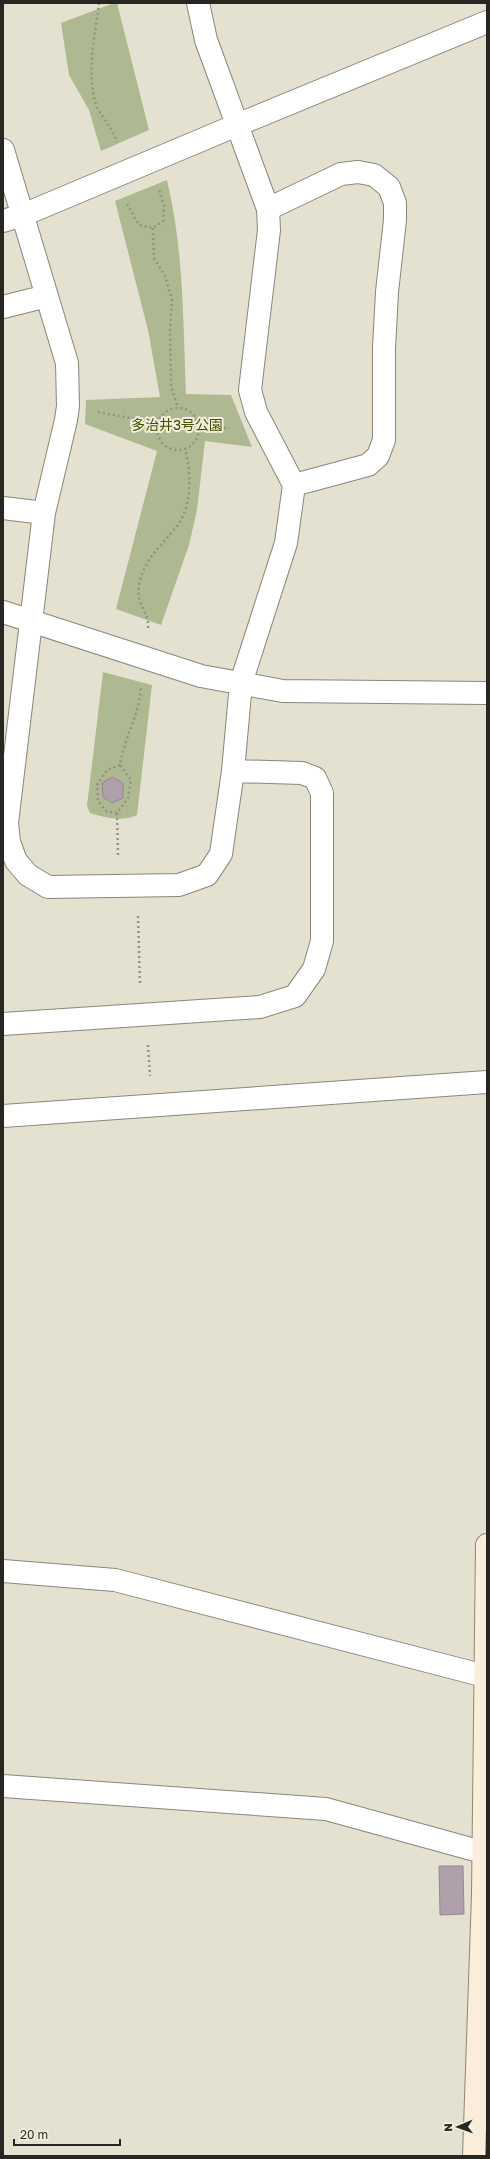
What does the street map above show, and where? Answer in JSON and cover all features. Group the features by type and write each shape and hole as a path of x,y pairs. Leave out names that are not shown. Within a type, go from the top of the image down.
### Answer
{"main road":[{"path":"479,2147 485,1894 482,1852 487,1545"}],"street":[{"path":"3,150 13,218 47,296 67,363 68,406 44,513 30,621 11,713 7,823 9,842 16,861 28,875 48,887 179,885 207,875 221,854 233,771 241,683 286,543 294,485 256,412 250,390 269,230 268,209 206,40 198,3"},
{"path":"13,218 237,124 487,22"},
{"path":"268,209 341,174 358,172 374,175 389,187 395,203 395,220 387,292 384,348 384,440 378,456 368,465 294,485"},
{"path":"3,308 47,296"},
{"path":"3,508 44,513"},
{"path":"3,612 201,676 283,691 487,693"},
{"path":"3,1024 260,1007 295,996 314,969 322,941 322,793 315,778 302,773 233,771"},
{"path":"3,1116 487,1082"},
{"path":"3,1571 115,1580 485,1676"},
{"path":"3,1786 326,1809 482,1852"}],"path":[{"path":"99,3 93,48 92,82 97,106 113,130 118,144"},
{"path":"115,176 130,213 138,224 153,228 163,221 164,206 149,162"},
{"path":"153,228 154,258 164,276 172,300 170,329 171,386 178,408"},
{"path":"68,406 158,423"},
{"path":"178,408 190,412 195,417 199,427 198,437 194,443 185,449 175,450 162,443 158,437 158,423 166,412 178,408"},
{"path":"147,630 148,623 137,597 140,581 146,564 162,542 178,525 186,504 190,468 185,449"},
{"path":"142,681 138,712 122,750 120,765 131,780 128,798 117,813 128,886 152,1105"},
{"path":"117,813 106,811 98,801 97,785 107,770 120,765"}],"green space":[{"path":"117,3 149,130 101,151 89,110 69,75 61,23"},
{"name":"多治井3号公園","path":"167,180 173,207 180,260 186,394 231,395 252,447 205,441 197,510 189,545 161,625 116,609 157,451 85,424 86,400 160,397 148,330 115,201"},
{"path":"103,672 152,685 137,815 120,819 108,818 90,813 87,806"}],"building":[{"path":"112,777 123,783 123,798 112,803 103,797 102,783"},
{"path":"439,1866 463,1866 464,1914 440,1915"}]}
